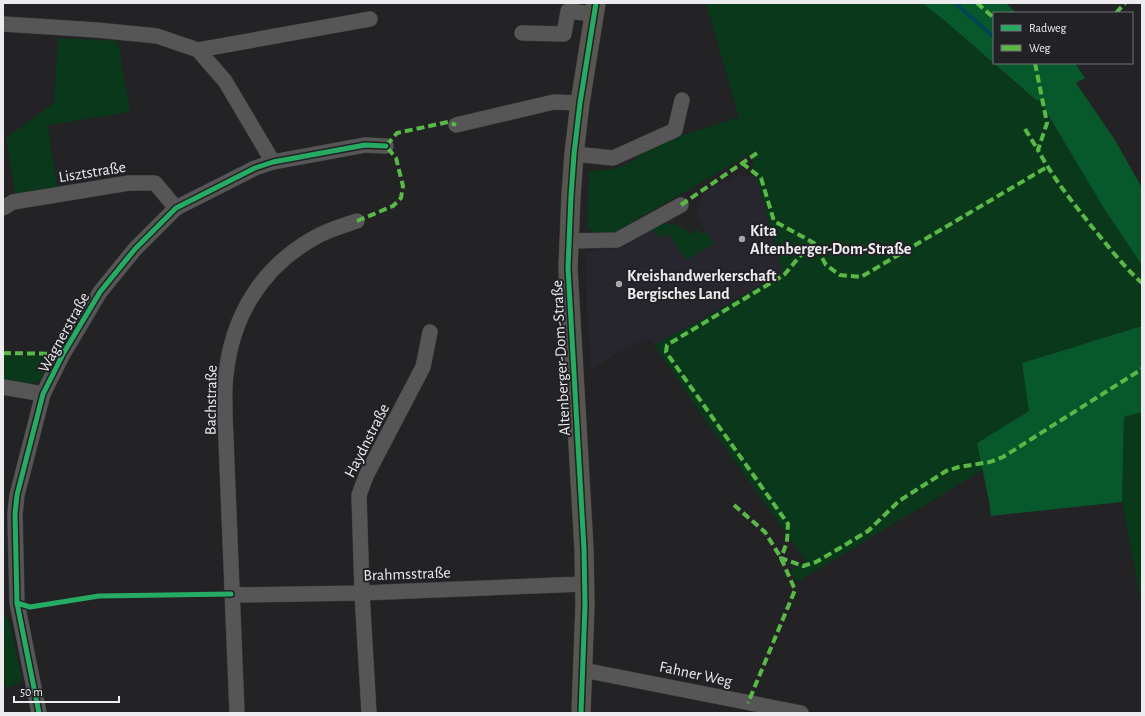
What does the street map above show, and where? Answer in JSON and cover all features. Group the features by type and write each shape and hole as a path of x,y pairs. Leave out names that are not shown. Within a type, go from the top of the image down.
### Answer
{"main road":[{"name":"Altenberger-Dom-Straße","path":"581,713 584,670 585,584 581,484 568,276 568,241 574,154 580,103 595,8"}],"street":[{"path":"522,33 564,34 568,7 595,8"},
{"path":"3,24 97,30 157,36 198,50 370,19"},
{"path":"198,50 225,81 273,162"},
{"path":"574,154 613,158 674,130 682,100"},
{"path":"456,125 554,102 580,103"},
{"name":"Wagnerstraße","path":"39,713 10,603 17,495 43,394 63,354 100,292 135,249 176,208 255,168 273,162 365,145 386,146"},
{"name":"Lisztstraße","path":"3,208 13,202 129,183 156,183 176,208"},
{"path":"568,241 617,240 682,205"},
{"name":"Bachstraße","path":"237,713 231,594 225,415 226,376 232,340 244,309 259,286 273,270 294,251 315,237 356,221"},
{"name":"Haydnstraße","path":"369,713 362,593 359,495 366,476 423,367 430,332"},
{"path":"3,387 43,394"},
{"name":"Brahmsstraße","path":"231,594 362,593 585,584"},
{"name":"Fahner Weg","path":"584,670 758,708 800,713"}],"shaded area":[{"path":"739,174 757,178 783,273 654,345 650,340 645,339 618,352 591,371 587,311 586,254 598,249 610,250 621,248 653,229 670,236 686,260 713,244 698,218 697,209 702,196 708,190"}],"green space":[{"path":"706,3 922,3 944,20 1036,101 1038,100 1105,210 1142,265 1142,326 1022,363 1029,411 977,443 983,470 797,582 790,571 806,561 703,417 654,345 783,273 750,154 617,231 602,233 594,232 587,228 589,171 613,169 625,165 644,152 667,140 739,117"},
{"path":"922,3 1006,3 1015,12 993,12 993,63"},
{"path":"58,38 118,41 130,112 48,125 57,187 15,194 6,138 54,103"},
{"path":"995,64 1076,64 1085,78 1076,83 1115,140 1142,188 1142,265 1105,210 1039,100 1037,101"},
{"path":"663,224 678,226 690,234 698,230 702,233 707,233 714,244 686,260 670,236 666,234 659,238 653,229"},
{"path":"1142,326 1142,412 1124,417 1122,502 991,516 977,443 1029,411 1022,363"},
{"path":"3,355 54,356 42,380 30,384 3,382"},
{"path":"1142,412 1142,606 1122,502 1124,417"},
{"path":"3,614 10,623 22,681 7,689 3,673"}],"waterway":[{"path":"955,3 993,36"}],"marked path":[{"path":"977,3 993,17"},
{"path":"1117,12 1125,3"},
{"path":"1035,64 1047,123 1038,150 1078,209 1116,256 1142,283"},
{"path":"357,221 393,206 401,198 403,186 396,158 386,146 397,133 448,122 456,125"},
{"path":"1025,129 1038,150"},
{"path":"681,205 757,153"},
{"path":"742,163 761,178 774,221 814,243 826,265 840,275 861,277 1047,167"},
{"path":"814,243 801,255 784,275 667,345 666,352 788,524 787,542 781,558 803,566 816,562 868,531 899,501 946,471 959,467 990,462 1003,457 1142,369"},
{"path":"3,353 63,354"},
{"path":"734,505 765,532 781,558 795,590 748,703"}],"cycle path":[{"path":"581,713 585,605 584,549 568,268 574,154 580,103 596,3"},
{"path":"39,713 17,603 15,514 17,495 43,394 63,354 100,292 135,249 176,208 255,168 273,162 365,145 386,146"},
{"path":"17,603 30,607 99,596 231,594"}],"place":[{"name":"Kita Altenberger-Dom-Straße","path":"742,239"},
{"name":"Kreishandwerkerschaft Bergisches Land","path":"619,284"}]}
